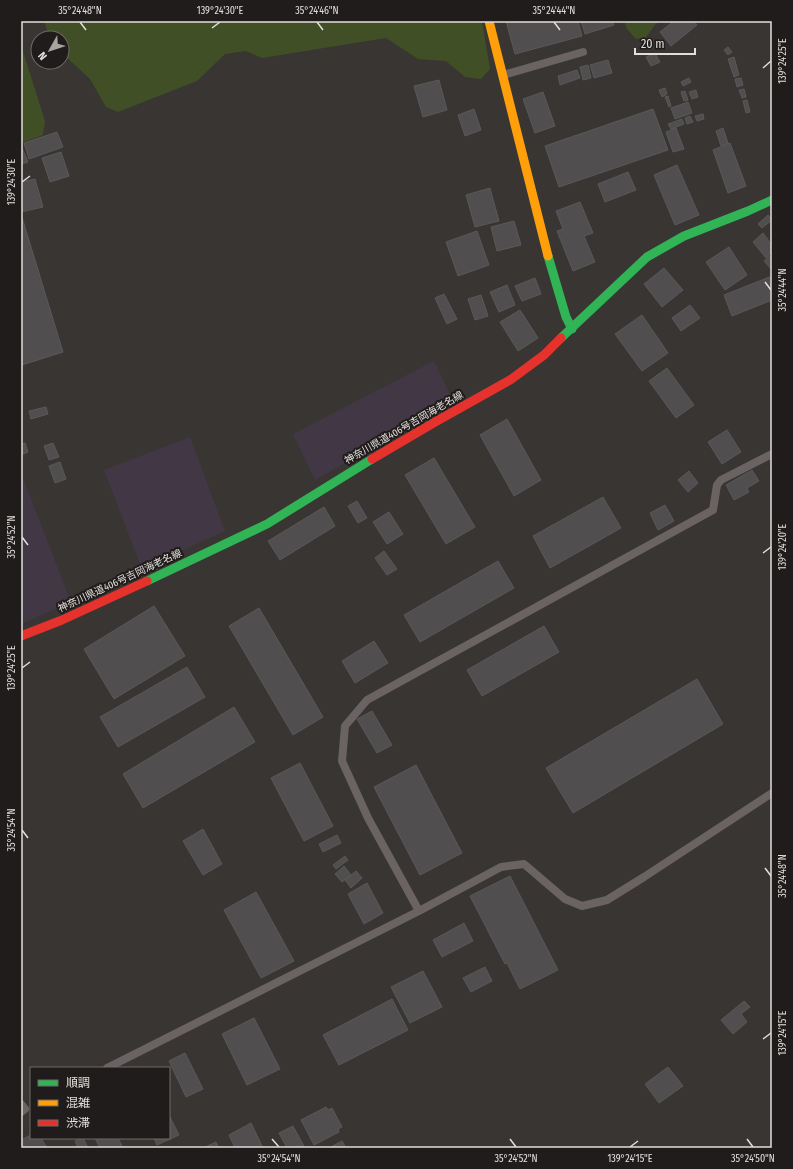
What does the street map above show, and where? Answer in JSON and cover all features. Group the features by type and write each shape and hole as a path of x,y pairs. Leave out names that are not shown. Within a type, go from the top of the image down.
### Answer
{"main road":[{"path":"489,21 549,260 566,317 572,329"},
{"name":"神奈川県道406号吉岡海老名線","path":"21,636 62,620 267,524 376,457 510,380 544,355 647,257 684,236 772,200"}],"lane":[{"path":"502,76 583,52"},
{"path":"419,910 368,818 342,761 346,726 367,700 713,510 717,485 721,480 772,454"},
{"path":"109,1067 501,867 524,864 565,899 582,906 607,900 644,878 772,793"}],"shaded area":[{"path":"434,361 453,401 315,480 293,434"},
{"path":"190,437 225,531 142,569 104,470"},
{"path":"21,473 71,602 21,624"}],"green space":[{"path":"44,21 482,21 490,69 481,79 465,77 446,61 418,59 386,38 262,58 246,51 225,54 197,81 118,112 106,107 90,79 70,60 70,30 47,30"},
{"path":"624,21 660,21 646,37 636,39 627,29"},
{"path":"21,45 45,121 43,135 21,143"}],"building":[{"path":"506,21 578,21 582,36 515,54"},
{"path":"581,21 612,21 614,25 585,34"},
{"path":"674,21 694,21 697,25 671,46 660,32"},
{"path":"728,47 732,52 728,55 724,50"},
{"path":"655,53 660,62 651,66 646,57"},
{"path":"734,57 739,75 734,77 728,59"},
{"path":"608,60 612,73 594,78 590,65"},
{"path":"588,65 591,78 583,80 580,67"},
{"path":"577,70 580,78 560,85 558,76"},
{"path":"689,78 691,82 683,86 681,82"},
{"path":"741,78 743,85 737,87 735,79"},
{"path":"439,80 447,110 423,117 414,86"},
{"path":"665,88 667,94 662,97 659,90"},
{"path":"744,89 746,97 742,98 739,90"},
{"path":"696,90 698,97 692,99 689,92"},
{"path":"685,91 688,100 684,101 681,92"},
{"path":"543,92 555,126 535,133 523,99"},
{"path":"668,96 671,106 669,107 665,97"},
{"path":"747,100 750,112 746,113 743,101"},
{"path":"688,102 692,113 675,119 671,108"},
{"path":"474,109 481,130 465,136 458,115"},
{"path":"653,109 668,150 559,187 545,146"},
{"path":"703,114 704,119 697,121 695,116"},
{"path":"690,116 693,122 687,124 685,118"},
{"path":"682,119 684,124 671,129 668,124"},
{"path":"676,128 684,149 673,152 666,132"},
{"path":"723,128 728,143 721,146 716,131"},
{"path":"57,132 63,147 29,159 24,143"},
{"path":"730,143 746,186 728,193 713,150"},
{"path":"22,148 28,162 22,164 21,149"},
{"path":"61,152 69,176 50,182 42,158"},
{"path":"677,165 699,215 675,225 654,175"},
{"path":"628,172 636,190 605,202 598,184"},
{"path":"35,179 43,207 21,212 21,182"},
{"path":"490,188 499,221 475,227 466,195"},
{"path":"580,202 593,233 584,236 595,262 573,271 557,231 563,229 556,211"},
{"path":"21,214 63,352 22,365 21,362"},
{"path":"768,215 772,220 762,228 758,224"},
{"path":"514,221 521,245 497,251 491,227"},
{"path":"477,231 489,265 458,276 446,242"},
{"path":"763,233 772,245 772,252 766,258 753,242"},
{"path":"729,247 747,275 725,290 706,262"},
{"path":"770,256 772,259 772,270 764,261"},
{"path":"664,268 683,290 662,307 644,284"},
{"path":"772,276 772,300 732,316 724,295"},
{"path":"535,278 541,294 522,301 515,286"},
{"path":"507,285 515,305 499,312 490,292"},
{"path":"444,294 457,319 447,324 435,298"},
{"path":"481,295 488,316 475,320 468,299"},
{"path":"690,305 700,318 681,331 672,318"},
{"path":"520,310 538,338 518,351 500,322"},
{"path":"642,315 668,353 642,371 615,334"},
{"path":"667,368 694,405 676,418 649,381"},
{"path":"46,407 48,414 31,419 29,411"},
{"path":"507,419 541,480 514,496 480,435"},
{"path":"727,430 741,452 722,464 708,442"},
{"path":"25,443 28,452 21,455 21,444"},
{"path":"53,443 59,457 49,460 44,446"},
{"path":"434,458 475,527 446,544 405,475"},
{"path":"60,462 66,479 55,483 49,466"},
{"path":"752,470 759,481 747,488 749,492 734,500 726,485"},
{"path":"689,471 698,483 688,492 678,480"},
{"path":"603,497 621,528 550,568 533,536"},
{"path":"357,501 367,518 358,523 348,506"},
{"path":"665,505 674,521 658,530 650,513"},
{"path":"324,507 335,526 280,560 268,541"},
{"path":"389,512 403,534 387,544 373,522"},
{"path":"384,551 397,569 387,575 375,558"},
{"path":"498,561 514,588 420,642 404,615"},
{"path":"154,606 185,656 114,699 84,649"},
{"path":"259,608 323,717 293,735 229,626"},
{"path":"544,626 559,652 482,696 467,670"},
{"path":"374,641 388,663 355,683 342,661"},
{"path":"187,667 205,697 118,747 100,717"},
{"path":"697,679 723,724 573,813 546,768"},
{"path":"234,707 255,742 143,808 123,774"},
{"path":"372,711 392,745 377,753 357,719"},
{"path":"300,763 333,826 304,841 271,778"},
{"path":"416,765 462,853 420,875 374,787"},
{"path":"203,829 222,864 203,875 183,841"},
{"path":"337,835 341,843 323,852 319,844"},
{"path":"345,856 348,860 336,869 333,865"},
{"path":"344,866 351,875 342,882 335,874"},
{"path":"356,871 362,878 351,888 345,880"},
{"path":"510,876 558,970 520,989 507,963 505,964 470,896"},
{"path":"367,883 383,913 364,924 348,894"},
{"path":"256,892 294,961 261,978 224,910"},
{"path":"464,923 473,941 442,957 433,940"},
{"path":"485,967 492,981 471,992 463,978"},
{"path":"423,971 442,1007 410,1023 391,987"},
{"path":"392,999 408,1030 339,1065 323,1035"},
{"path":"744,1001 750,1007 741,1014 747,1022 733,1034 721,1020"},
{"path":"254,1018 280,1069 247,1085 222,1034"},
{"path":"185,1053 203,1089 186,1097 169,1061"},
{"path":"668,1067 683,1086 659,1103 645,1084"},
{"path":"326,1107 328,1110 332,1108 342,1127 338,1129 339,1132 314,1145 301,1120"},
{"path":"170,1117 179,1135 157,1145 154,1139 170,1139"},
{"path":"251,1123 263,1148 235,1148 229,1135"},
{"path":"293,1126 305,1148 287,1148 279,1133"},
{"path":"30,1136 30,1139 42,1139 47,1148 21,1148 21,1140"},
{"path":"84,1139 88,1148 78,1148 75,1141"},
{"path":"96,1139 118,1139 123,1148 100,1148"},
{"path":"342,1141 346,1148 329,1148"},
{"path":"216,1142 219,1148 203,1148"}],"traffic: fast":[{"path":"561,338 647,257 684,236 772,200"},
{"path":"548,256 566,317 572,329"},
{"path":"147,581 267,524 372,459"}],"traffic: slow":[{"path":"489,21 548,256"}],"traffic: jam":[{"path":"372,459 510,380 544,355 561,338"},
{"path":"21,636 62,620 147,581"}]}
